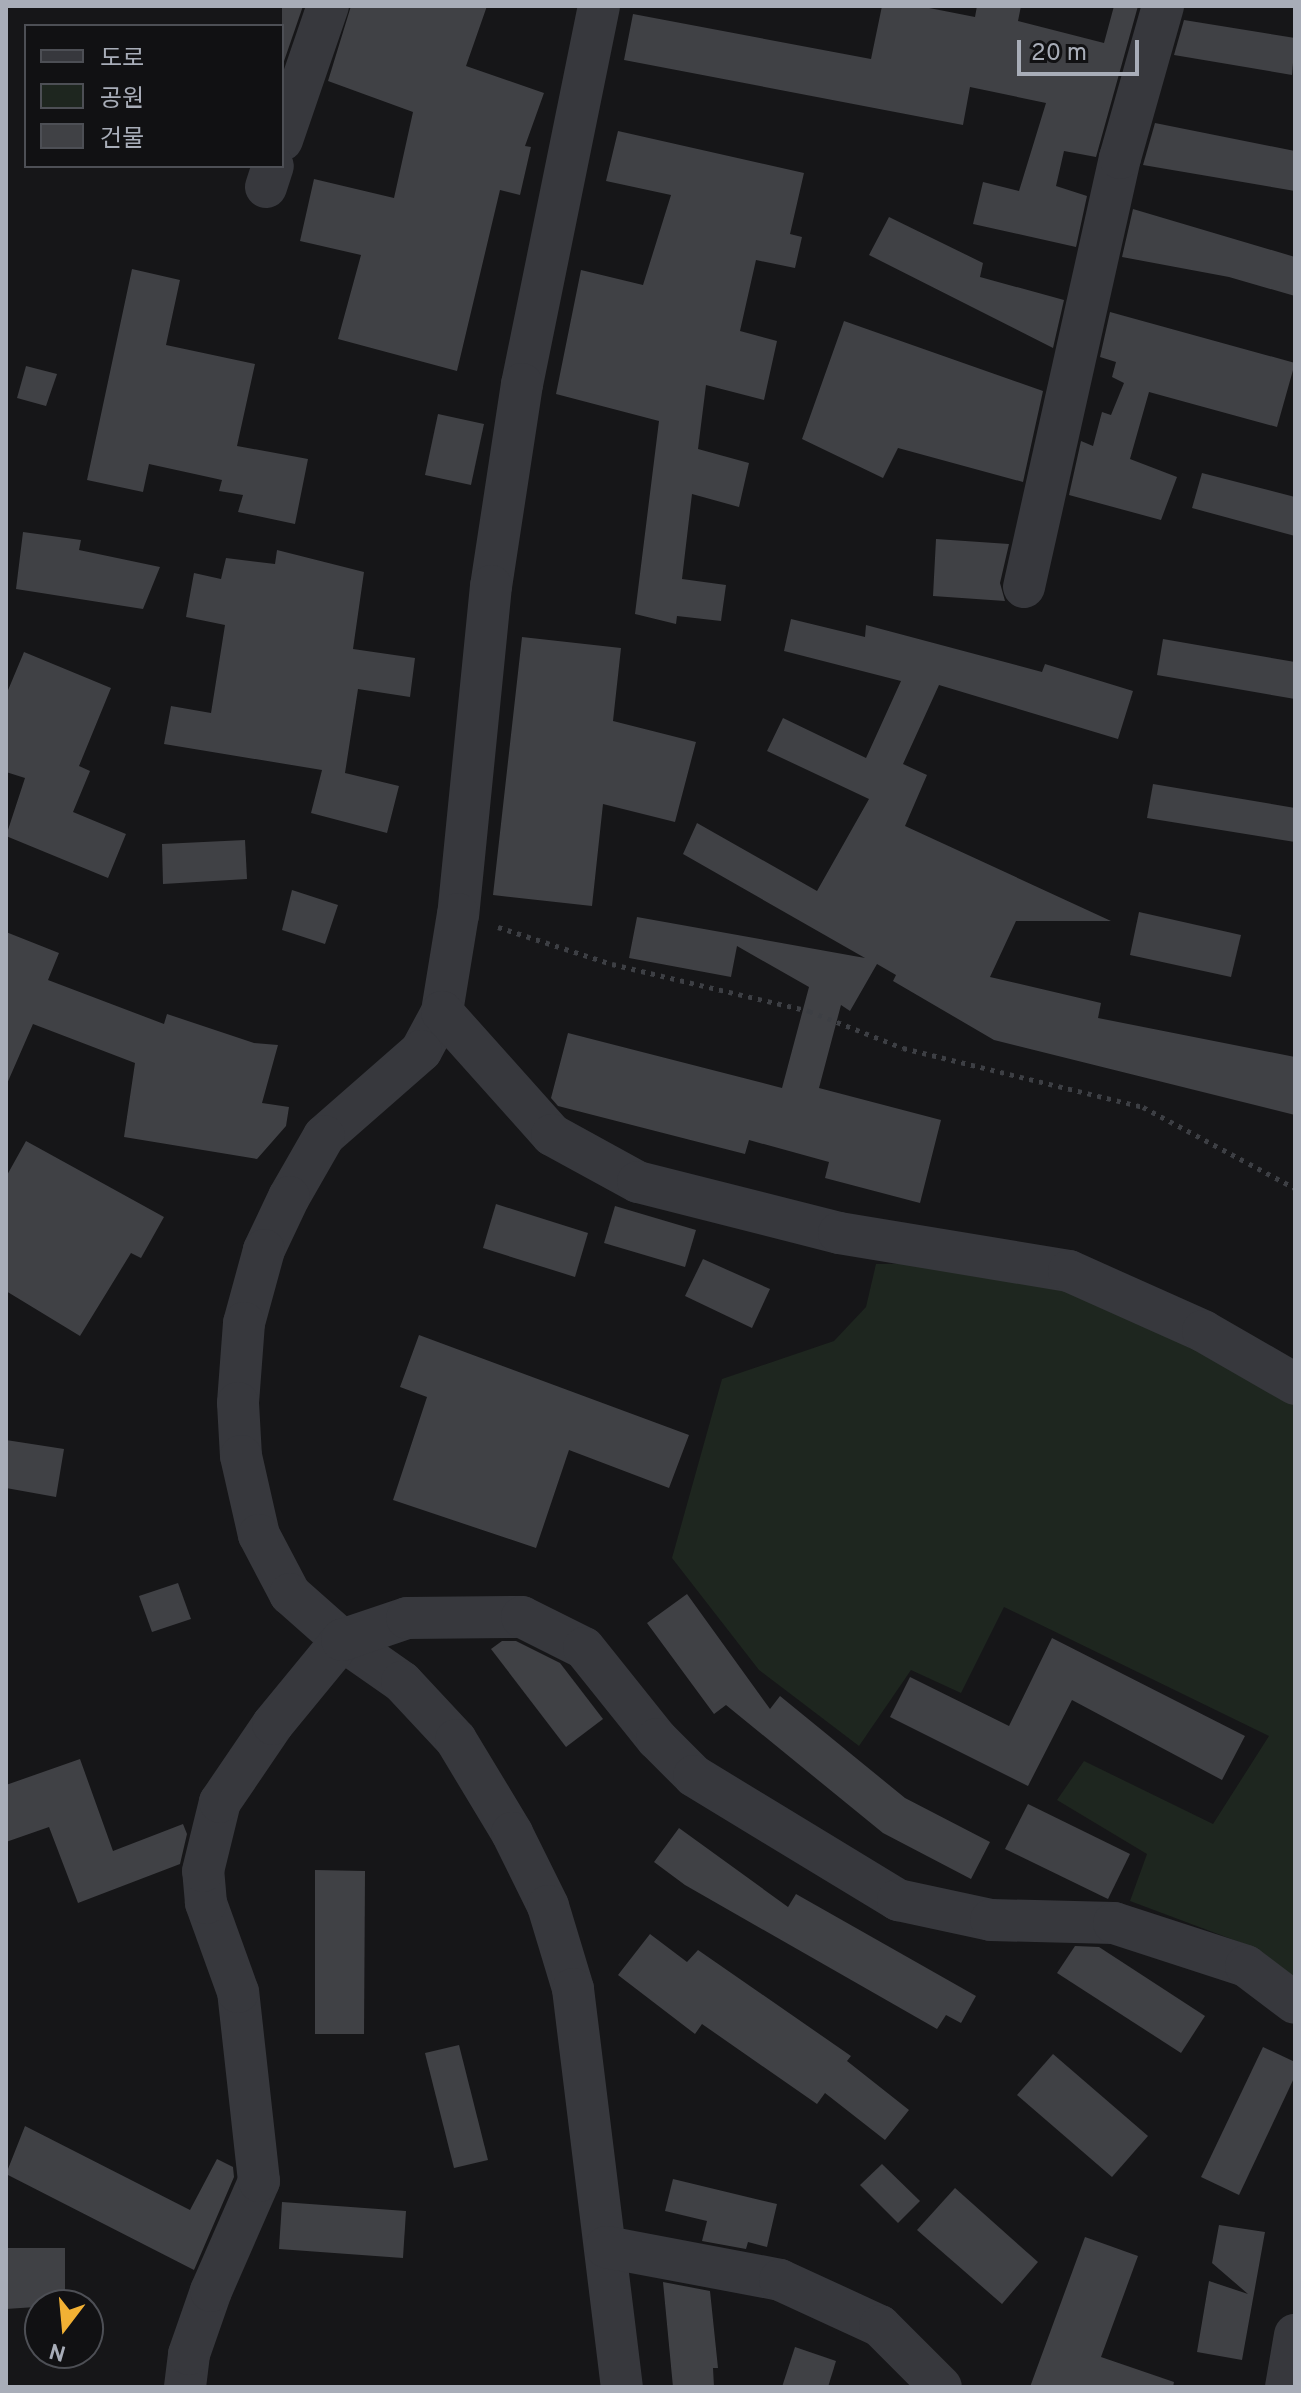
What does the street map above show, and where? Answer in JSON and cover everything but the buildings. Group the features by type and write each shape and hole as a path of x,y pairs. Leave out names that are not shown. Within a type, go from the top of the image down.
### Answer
{"street":[{"path":"284,134 328,6"},
{"path":"599,6 522,384 468,776 458,914 442,1012 421,1051 324,1136 264,1250 244,1323 238,1403 241,1456 259,1535 290,1594 342,1640 402,1682 456,1740 512,1833 548,1906 573,1989 622,2387"},
{"path":"1024,587 1120,158 1163,6"},
{"path":"442,1012 552,1135 638,1182 839,1233 1069,1271 1203,1331 1295,1384"},
{"path":"185,2387 189,2354 211,2291 259,2181 238,1992 206,1903 203,1871 220,1802 273,1724 342,1640 407,1618 522,1617 584,1648 694,1776 898,1900 991,1920 1114,1923 1246,1966 1295,2003"},
{"path":"606,2247 780,2280 880,2326 941,2387"},
{"path":"1286,2387 1295,2335"}],"path":[{"path":"458,914 612,964 809,1011 903,1048 1143,1107 1295,1188"}],"green space":[{"path":"960,1263 1074,1289 1295,1400 1295,1982 1250,1946 1130,1901 1147,1854 1057,1800 1084,1761 1213,1824 1269,1736 1004,1607 961,1693 911,1670 859,1746 759,1670 672,1558 722,1379 834,1341 866,1307 876,1264"}]}
